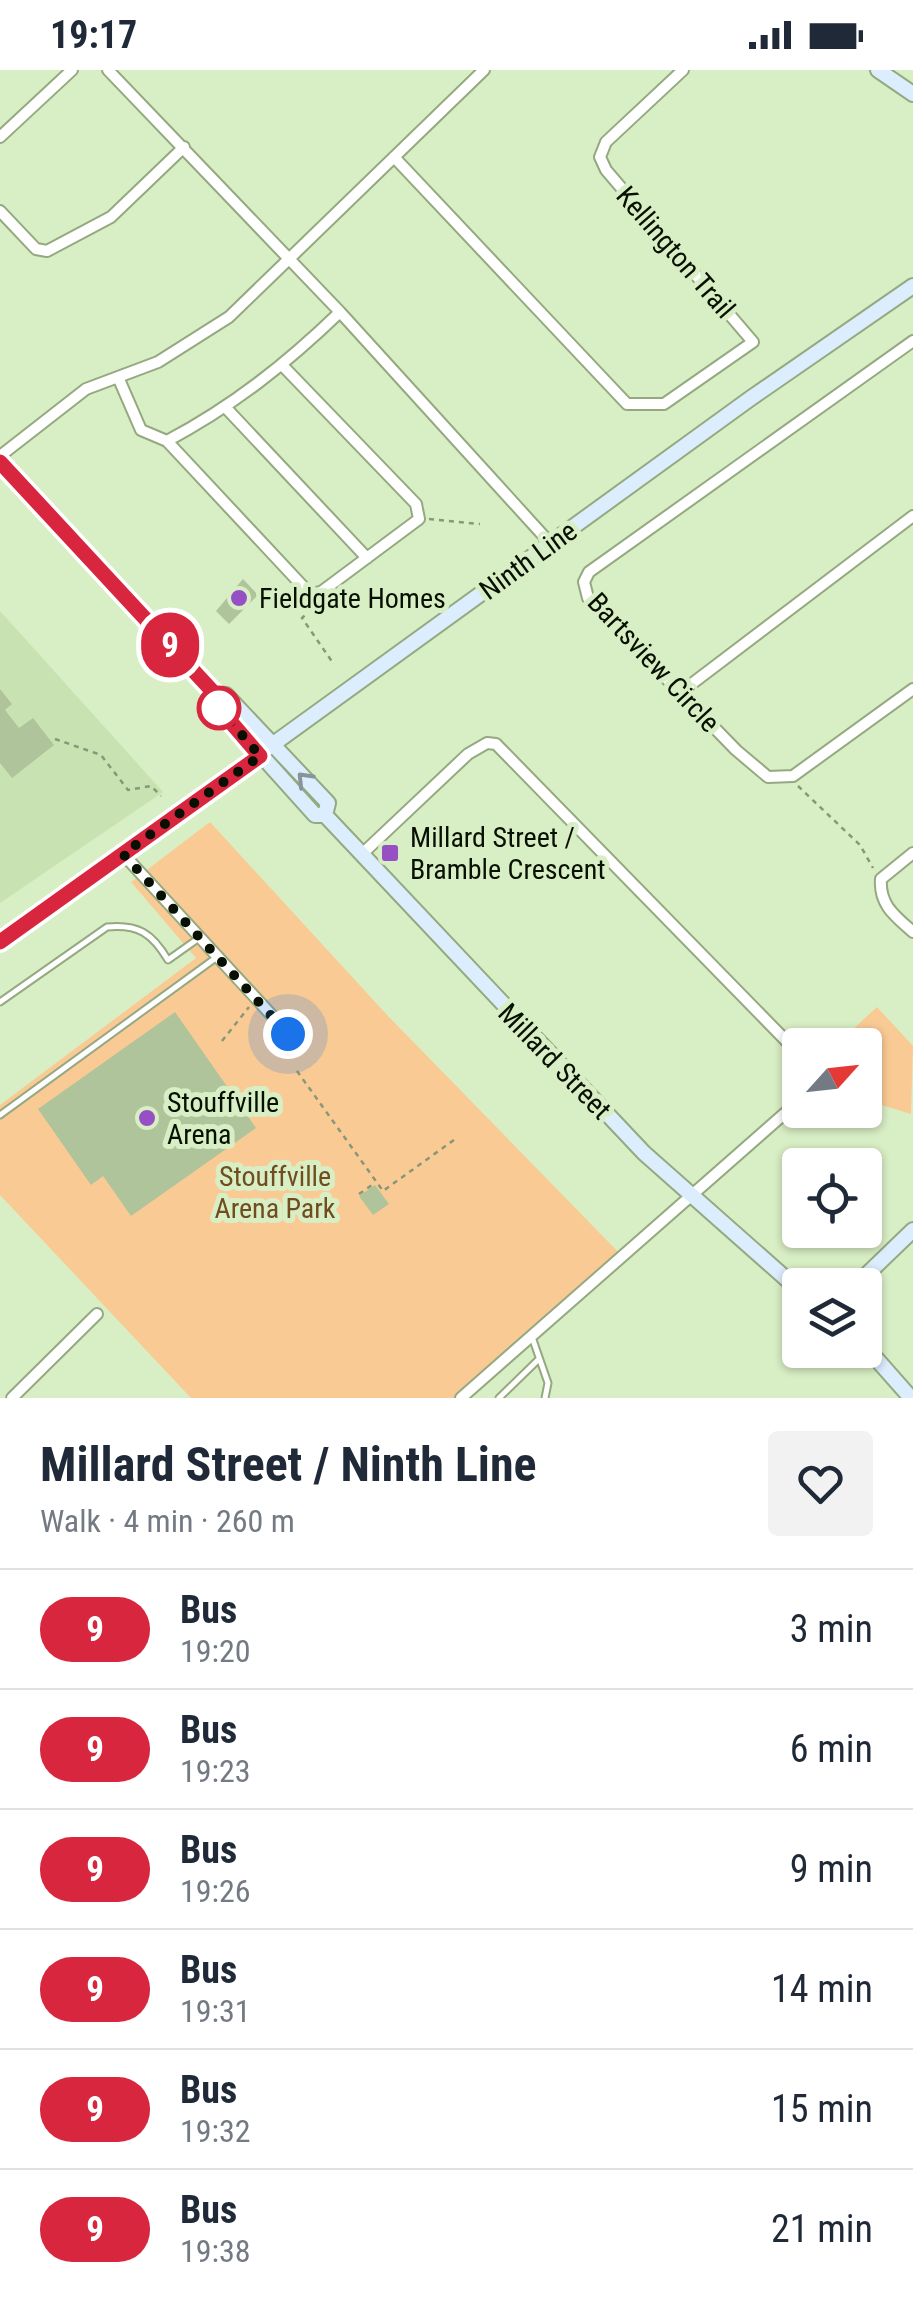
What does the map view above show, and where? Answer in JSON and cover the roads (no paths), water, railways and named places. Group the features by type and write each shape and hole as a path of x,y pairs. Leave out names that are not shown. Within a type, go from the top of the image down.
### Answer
{"street":[{"path":"0,137 72,70"},
{"path":"108,70 288,256 550,543"},
{"path":"0,459 86,389 158,362 228,316 484,70"},
{"name":"Kellington Trail","path":"394,157 627,404 664,404 753,342 606,170 600,158 606,142 683,70"},
{"path":"882,71 913,94"},
{"path":"1,114 11,124"},
{"path":"0,211 36,249 47,252 110,217 184,147"},
{"name":"Ninth Line","path":"0,942 550,543 913,286"},
{"path":"167,441 227,409 282,366 340,312"},
{"name":"Bartsview Circle","path":"913,341 589,572 584,582 588,598 758,770 781,779 793,776 913,690"},
{"path":"118,377 141,430 167,441 310,594 322,592 419,519 416,504 282,366"},
{"path":"227,409 367,558"},
{"name":"Millard Street","path":"0,459 215,694 217,706 266,751 315,815 325,814 550,1058 691,1199 782,1275"},
{"path":"681,692 913,516"},
{"path":"361,855 468,754 487,742 496,744 782,1038"},
{"path":"913,853 880,879 885,906 913,932"},
{"path":"123,854 288,1034"},
{"path":"461,1398 782,1116"},
{"path":"874,1268 913,1230"},
{"path":"12,1398 96,1314"},
{"path":"882,1365 912,1398"}],"lane":[{"path":"0,1002 108,927 129,925 146,931 168,960 200,938"},
{"path":"0,1114 217,957"},
{"path":"531,1334 548,1383 545,1398"},
{"path":"499,1398 540,1359"}],"place":[{"name":"Fieldgate Homes","path":"239,598"},
{"name":"Millard Street / Bramble Crescent","path":"390,853"},
{"name":"Stouffville Arena","path":"147,1118"}],"park label":[{"name":"Stouffville Arena Park","path":"275,1192"}]}
